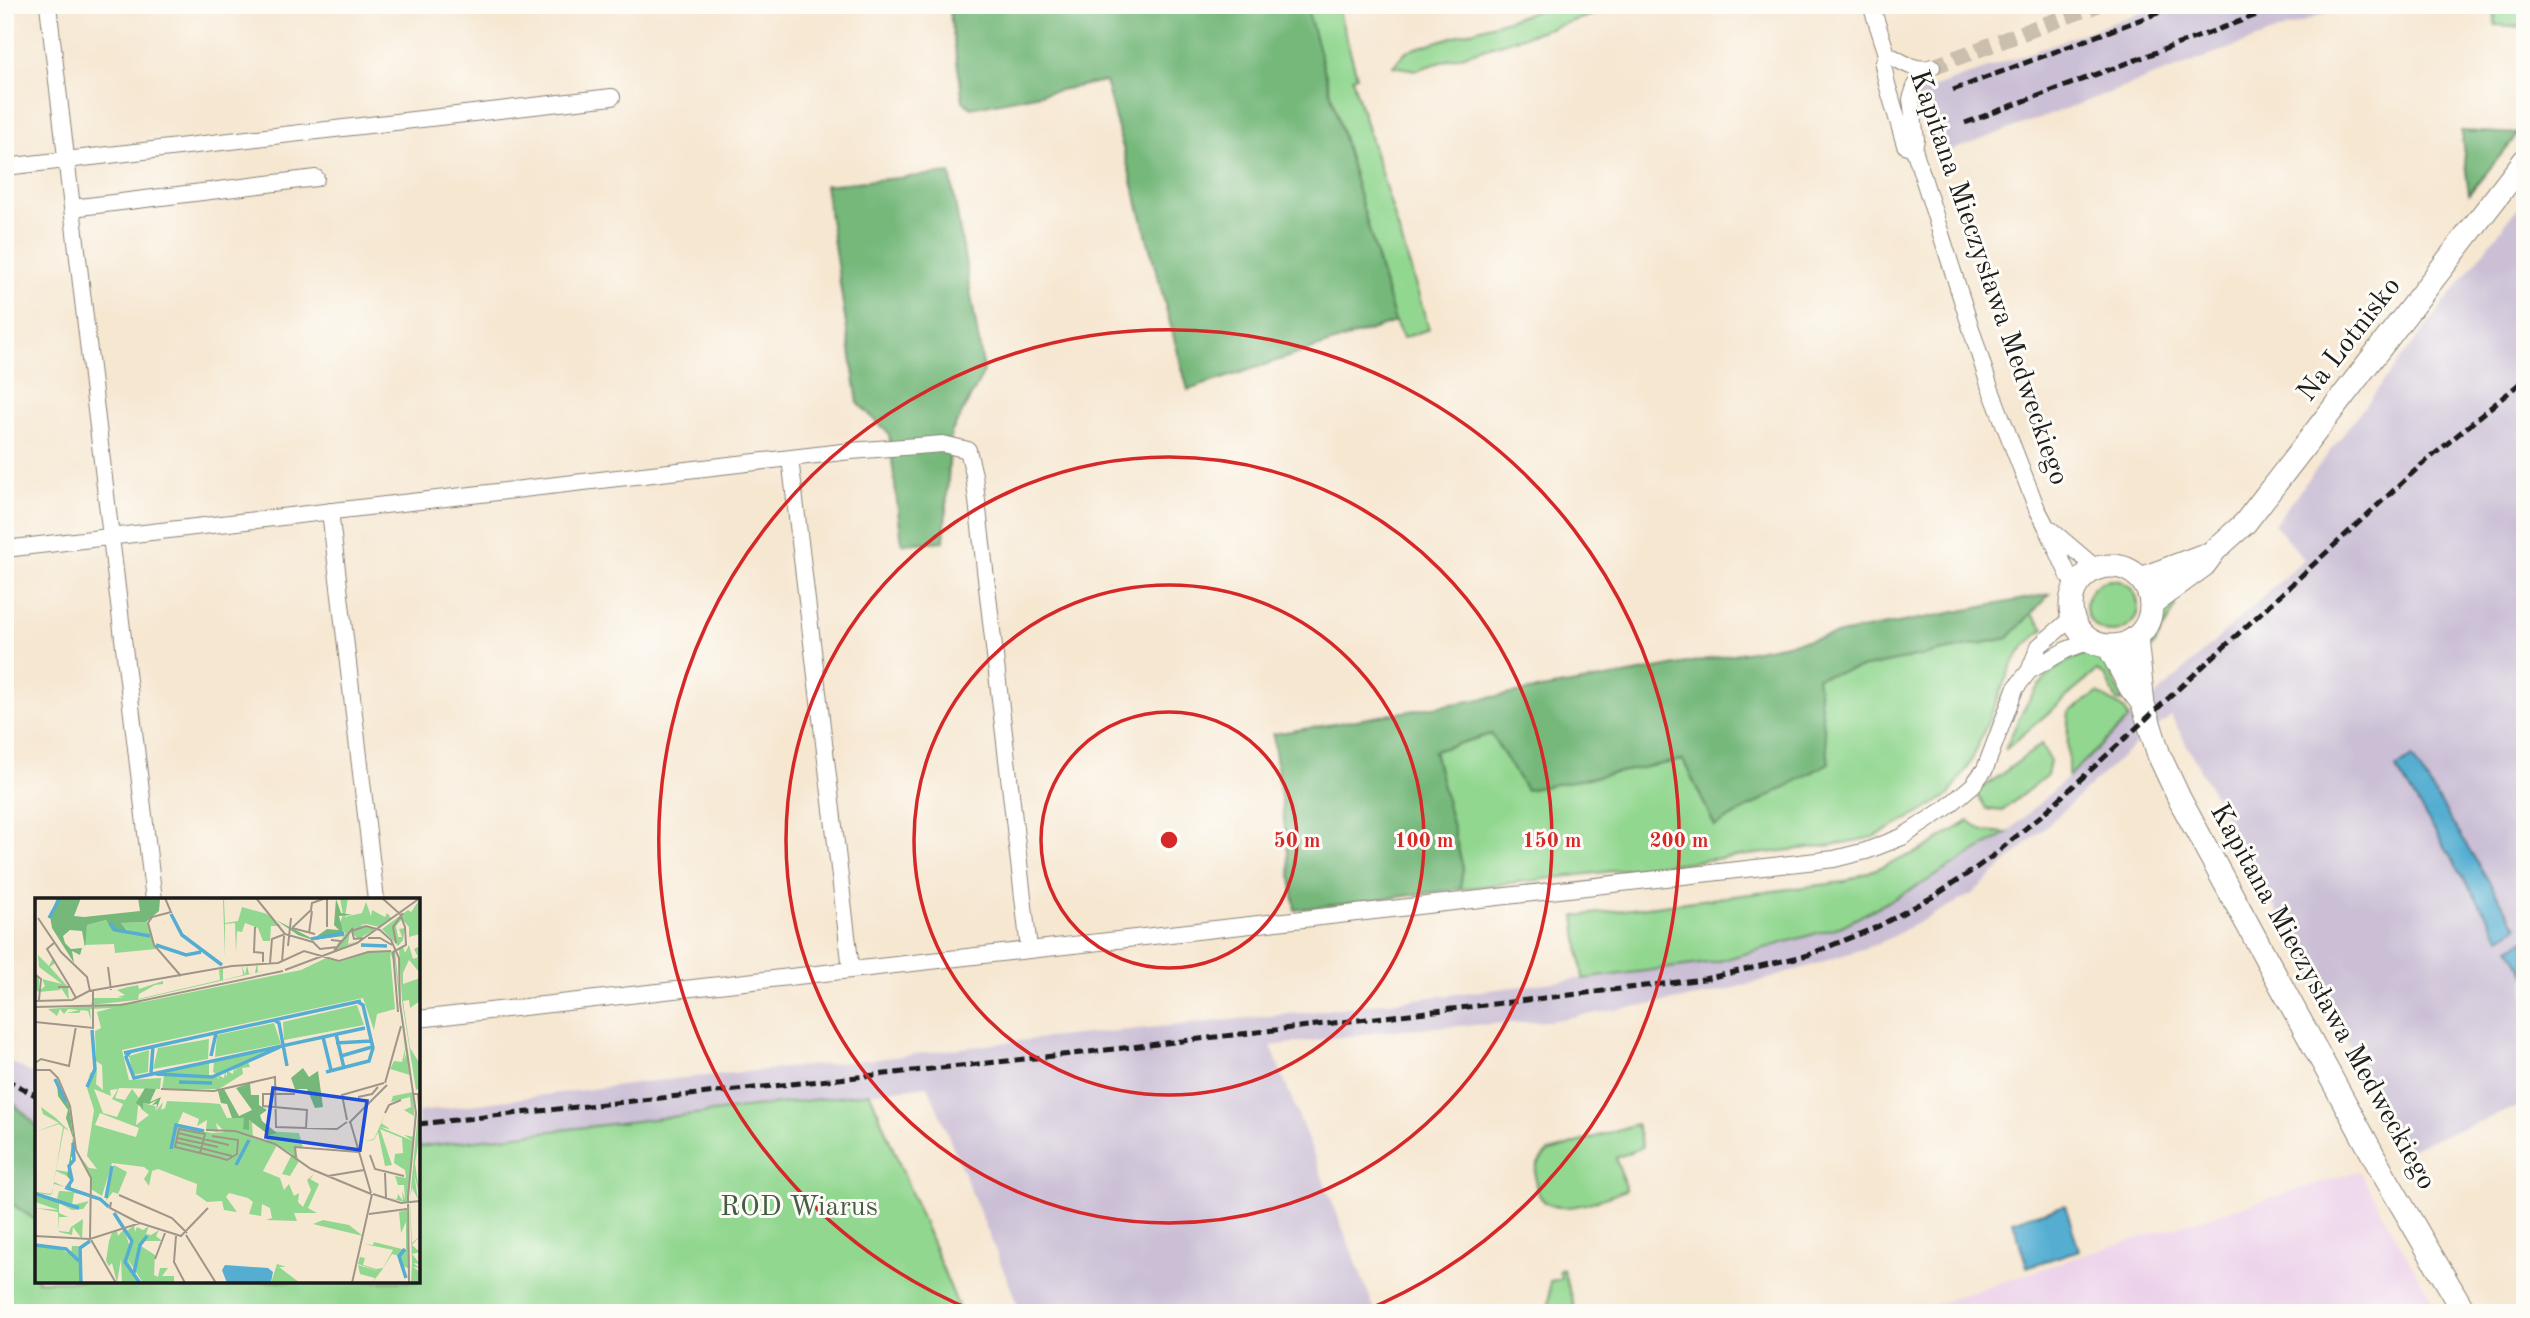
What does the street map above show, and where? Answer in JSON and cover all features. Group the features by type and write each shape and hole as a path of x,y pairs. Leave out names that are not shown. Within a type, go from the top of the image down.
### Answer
{"main road":[{"name":"Na Lotnisko","path":"2152,603 2204,565 2214,550 2245,523 2525,160"},
{"name":"Na Lotnisko","path":"2141,579 2214,550"},
{"path":"2120,567 2132,571 2141,579 2152,603 2151,616 2145,629 2136,638 2119,646 2100,644 2077,629 2071,608 2075,588 2088,573 2097,569 2120,567"},
{"name":"Kapitana Mieczysława Medweckiego","path":"2136,638 2143,704 2159,755 2180,800 2384,1175 2465,1313"},
{"name":"Kapitana Mieczysława Medweckiego","path":"2100,644 2143,704"}],"street":[{"path":"48,5 154,898"},
{"name":"Kapitana Mieczysława Medweckiego","path":"1871,5 1887,54 1883,65 1905,145 1914,149 1989,385 2037,509 2075,588"},
{"path":"1887,54 1913,67 1929,68 1915,87 1911,99 1916,139 1914,149"},
{"path":"5,167 612,97"},
{"path":"72,208 316,178"},
{"path":"5,549 790,458 943,444 968,450 974,475 1029,948"},
{"path":"790,458 851,968"},
{"path":"330,511 376,898"},
{"name":"Kapitana Mieczysława Medweckiego","path":"2048,528 2097,569"},
{"path":"420,1019 1834,859 1866,851 1902,837 1946,808 1973,785 1985,769 2015,689 2029,671 2039,646 2073,617"},
{"path":"2029,671 2066,650 2100,644"}],"shaded area":[{"path":"2161,5 2342,5 2324,14 1939,155 1919,93"},
{"path":"2525,198 2525,1104 2406,1150 2171,716 2138,742 1972,894 1878,944 1772,978 1703,996 1548,1021 1403,1029 1271,1046 1376,1313 1021,1313 928,1086 420,1147 420,1112 644,1082 1309,1012 1716,962 1842,926 1920,885 2007,833 2304,559 2274,524"},
{"path":"5,1059 35,1075 35,1125 5,1108"},
{"path":"2359,1171 2439,1313 1908,1313 2093,1252"}],"green space":[{"path":"933,5 1306,5 1395,322 1188,390 1105,81 971,108 963,101 949,7 933,9"},
{"path":"1306,5 1337,5 1357,76 1352,78 1429,329 1403,338 1395,322"},
{"path":"1557,5 1624,5 1416,70 1393,66 1406,51"},
{"path":"2494,5 2525,5 2525,27 2495,25"},
{"path":"5,6 14,65 5,65"},
{"path":"2461,131 2518,134 2469,194"},
{"path":"950,173 984,372 951,433 944,541 902,544 889,434 858,403 825,185"},
{"path":"2112,580 2131,587 2138,606 2131,625 2112,632 2093,625 2086,606 2093,587"},
{"path":"2050,594 2008,638 1817,677 1829,763 1715,826 1683,760 1526,790 1491,734 1434,751 1463,868 1460,889 1295,910 1273,734 1624,675"},
{"path":"2172,597 2176,607 2148,656 2146,639 2160,608"},
{"path":"2031,613 2044,629 2025,646 2012,664 1971,762 1949,795 1874,837 1833,845 1460,889 1463,868 1434,751 1491,734 1526,790 1683,760 1715,826 1816,677 2008,638"},
{"path":"2087,654 2095,656 2106,666 2123,702 2117,701 2105,676 2097,671 2005,750 2026,705 2045,679 2057,668"},
{"path":"2098,693 2125,710 2129,719 2068,777 2069,712"},
{"path":"2042,744 2050,761 2047,775 2002,811 1986,809 1976,793"},
{"path":"1969,821 1984,831 2007,833 1920,885 1842,926 1716,962 1583,979 1575,916 1844,882 1920,851"},
{"name":"ROD Wiarus","path":"870,1093 961,1313 8,1313 5,1302 5,1199 35,1220 35,1283 420,1283 420,1147"},
{"path":"5,1095 35,1124 35,1220 5,1199"},
{"path":"1636,1124 1643,1147 1616,1158 1626,1190 1575,1206 1550,1205 1541,1198 1535,1175 1539,1163 1548,1152"},
{"path":"1563,1269 1576,1313 1548,1313 1550,1281 1561,1279 1559,1270"}],"water":[{"path":"2412,757 2517,927 2500,937 2396,768"},
{"path":"2525,940 2525,974 2510,948"},
{"path":"2065,1205 2079,1250 2027,1267 2013,1221"}],"tunnel":[{"path":"1932,67 2097,5"}],"railway":[{"path":"1953,90 2179,5"},
{"path":"1965,123 2284,5"},
{"path":"420,1124 1081,1053 1704,979 1808,955 1877,927 1936,895 1990,858 2043,814 2419,467 2525,379"},
{"path":"5,1079 35,1095"}]}
